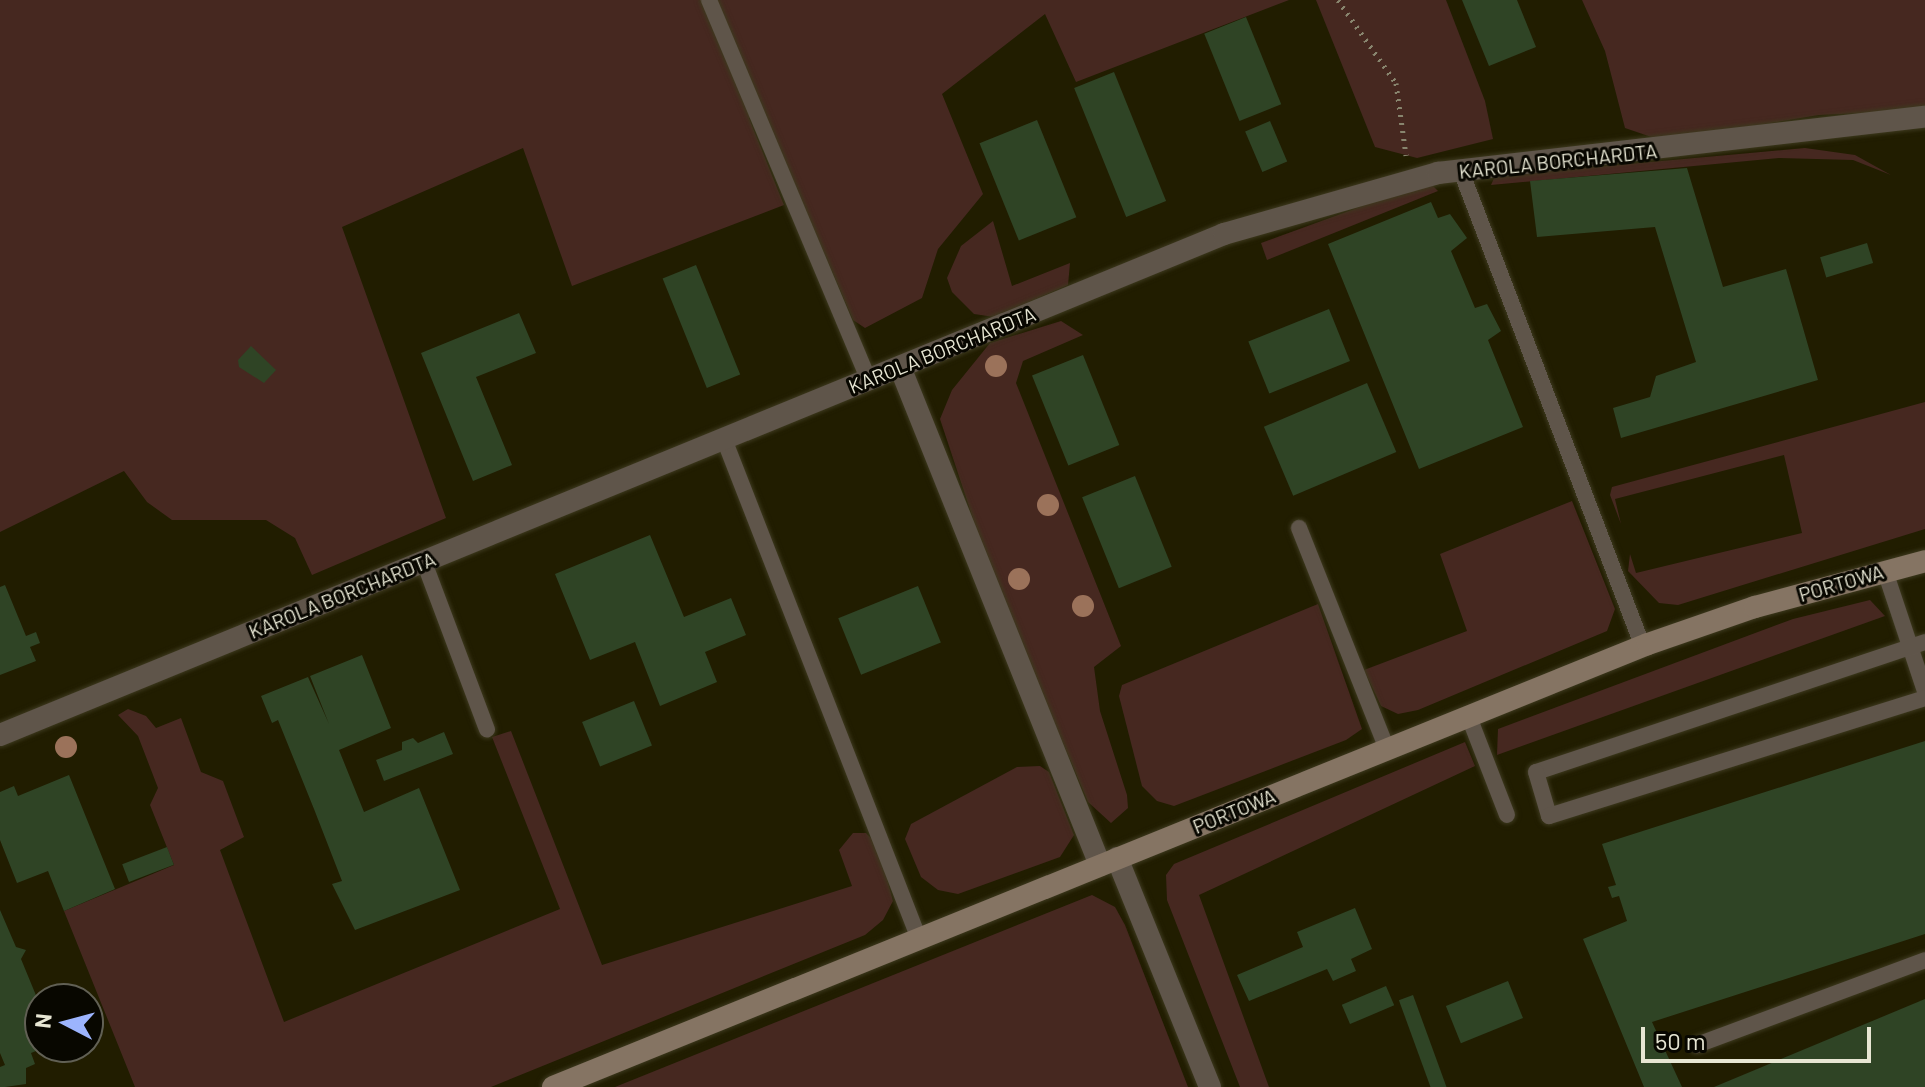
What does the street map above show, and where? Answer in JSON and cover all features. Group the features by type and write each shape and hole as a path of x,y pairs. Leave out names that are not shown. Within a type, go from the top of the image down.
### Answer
{"main road":[{"name":"PORTOWA","path":"553,1087 1643,647 1925,561"}],"street":[{"name":"KAROLA BORCHARDTA","path":"0,735 1224,234 1406,180 1925,117"},
{"path":"900,367 1108,862 1210,1087"}],"lane":[{"path":"709,0 869,380"},
{"path":"1461,171 1643,647"},
{"path":"724,439 919,939"},
{"path":"1299,528 1387,749"},
{"path":"424,562 487,730"},
{"path":"1885,571 1917,645 1925,691"},
{"path":"1917,645 1536,772 1549,816 1925,698"},
{"path":"1469,717 1507,815"},
{"path":"1697,1045 1925,960"}],"path":[{"path":"1338,0 1396,83 1407,129 1406,180"}],"shaded area":[{"path":"0,0 1289,0 1076,82 1045,14 942,94 983,194 938,249 922,298 865,328 853,320 764,113 749,118 784,205 572,286 523,148 342,227 446,518 312,575 295,538 266,520 172,520 147,502 124,471 0,532"},
{"path":"1316,0 1446,0 1485,101 1493,139 1417,158 1375,147"},
{"path":"1582,0 1925,0 1925,110 1819,115 1663,141 1625,128 1605,51"},
{"path":"1805,148 1855,155 1891,175 1853,160 1779,158 1491,185 1495,176"},
{"path":"1433,186 1438,191 1267,260 1261,243 1409,189"},
{"path":"993,221 1012,286 1070,263 1068,285 994,317 974,314 952,292 947,278 961,246"},
{"path":"1061,321 1083,335 1023,361 1016,383 1121,646 1094,667 1100,711 1127,795 1128,808 1111,823 1088,802 991,573 940,419 952,390 990,343"},
{"path":"1925,402 1925,529 1678,605 1659,603 1628,571 1630,554 1636,573 1802,533 1784,455 1615,499 1621,524 1610,495 1612,487"},
{"path":"1572,501 1615,609 1607,631 1418,710 1398,714 1381,706 1364,670 1467,631 1440,554"},
{"path":"1870,600 1885,616 1497,755 1498,729 1793,619"},
{"path":"1318,604 1362,729 1346,740 1174,806 1157,801 1142,786 1119,696 1122,685"},
{"path":"128,709 146,716 156,728 181,718 201,772 223,781 244,837 220,850 284,1022 560,909 492,737 511,731 602,965 852,886 839,850 853,833 866,833 878,845 893,901 883,920 865,935 491,1087 135,1087 104,1010 104,983 93,983 64,911 174,865 150,805 158,788 138,736 118,715"},
{"path":"1465,742 1475,766 1199,895 1269,1087 1240,1087 1167,900 1166,875 1174,864"},
{"path":"1040,766 1049,772 1074,835 1060,857 958,894 938,890 921,877 905,839 911,824 1017,767"},
{"path":"1092,895 1115,907 1125,925 1188,1087 615,1087"}],"building":[{"path":"1462,0 1517,0 1536,47 1489,66"},
{"path":"1246,17 1281,104 1239,121 1204,34"},
{"path":"1114,72 1166,201 1126,217 1074,88"},
{"path":"1037,120 1076,217 1019,241 980,143"},
{"path":"1270,121 1287,162 1262,172 1245,132"},
{"path":"1687,168 1723,287 1786,269 1818,380 1621,438 1613,408 1650,397 1656,376 1696,362 1655,227 1537,237 1530,181"},
{"path":"1431,202 1438,218 1450,214 1467,238 1451,251 1475,308 1487,304 1501,331 1488,340 1523,427 1419,469 1328,244"},
{"path":"1867,243 1873,263 1826,277 1820,257"},
{"path":"696,265 740,374 707,388 663,278"},
{"path":"1329,309 1350,361 1269,394 1248,342"},
{"path":"519,313 536,353 476,377 512,465 473,481 421,353"},
{"path":"251,346 276,370 264,383 239,367 238,360"},
{"path":"1083,355 1119,445 1068,466 1032,376"},
{"path":"1367,383 1396,452 1293,496 1264,427"},
{"path":"1135,476 1172,567 1119,588 1082,497"},
{"path":"650,535 684,617 731,598 746,635 705,652 717,682 660,706 635,642 590,660 555,574"},
{"path":"5,585 26,636 36,632 40,643 30,647 36,661 0,675 0,587"},
{"path":"918,586 941,643 861,675 838,618"},
{"path":"362,655 391,728 339,750 364,812 419,788 460,890 355,930 332,884 342,881 314,809 278,720 272,723 261,696 308,677 329,724 310,676"},
{"path":"634,701 652,746 600,766 582,722"},
{"path":"444,732 453,754 384,781 376,760 402,750 402,742 413,738 418,743"},
{"path":"1925,741 1925,934 1652,1022 1682,1087 1644,1087 1583,939 1627,921 1619,896 1612,898 1608,887 1616,885 1602,844"},
{"path":"69,775 115,889 64,911 48,871 17,883 0,840 0,792 14,786 18,796"},
{"path":"167,847 174,865 129,882 122,864"},
{"path":"1355,908 1372,949 1351,959 1356,971 1333,981 1327,969 1249,1001 1237,975 1303,947 1297,932"},
{"path":"0,910 16,947 26,950 21,959 31,983 24,983 24,1063 35,1064 26,1068 26,1084 0,1087 0,1067 5,1065 0,1053"},
{"path":"1508,981 1523,1018 1461,1043 1446,1006"},
{"path":"1386,986 1394,1005 1350,1024 1342,1005"},
{"path":"1413,995 1446,1087 1431,1087 1399,1000"},
{"path":"1925,999 1925,1087 1714,1087"}]}
